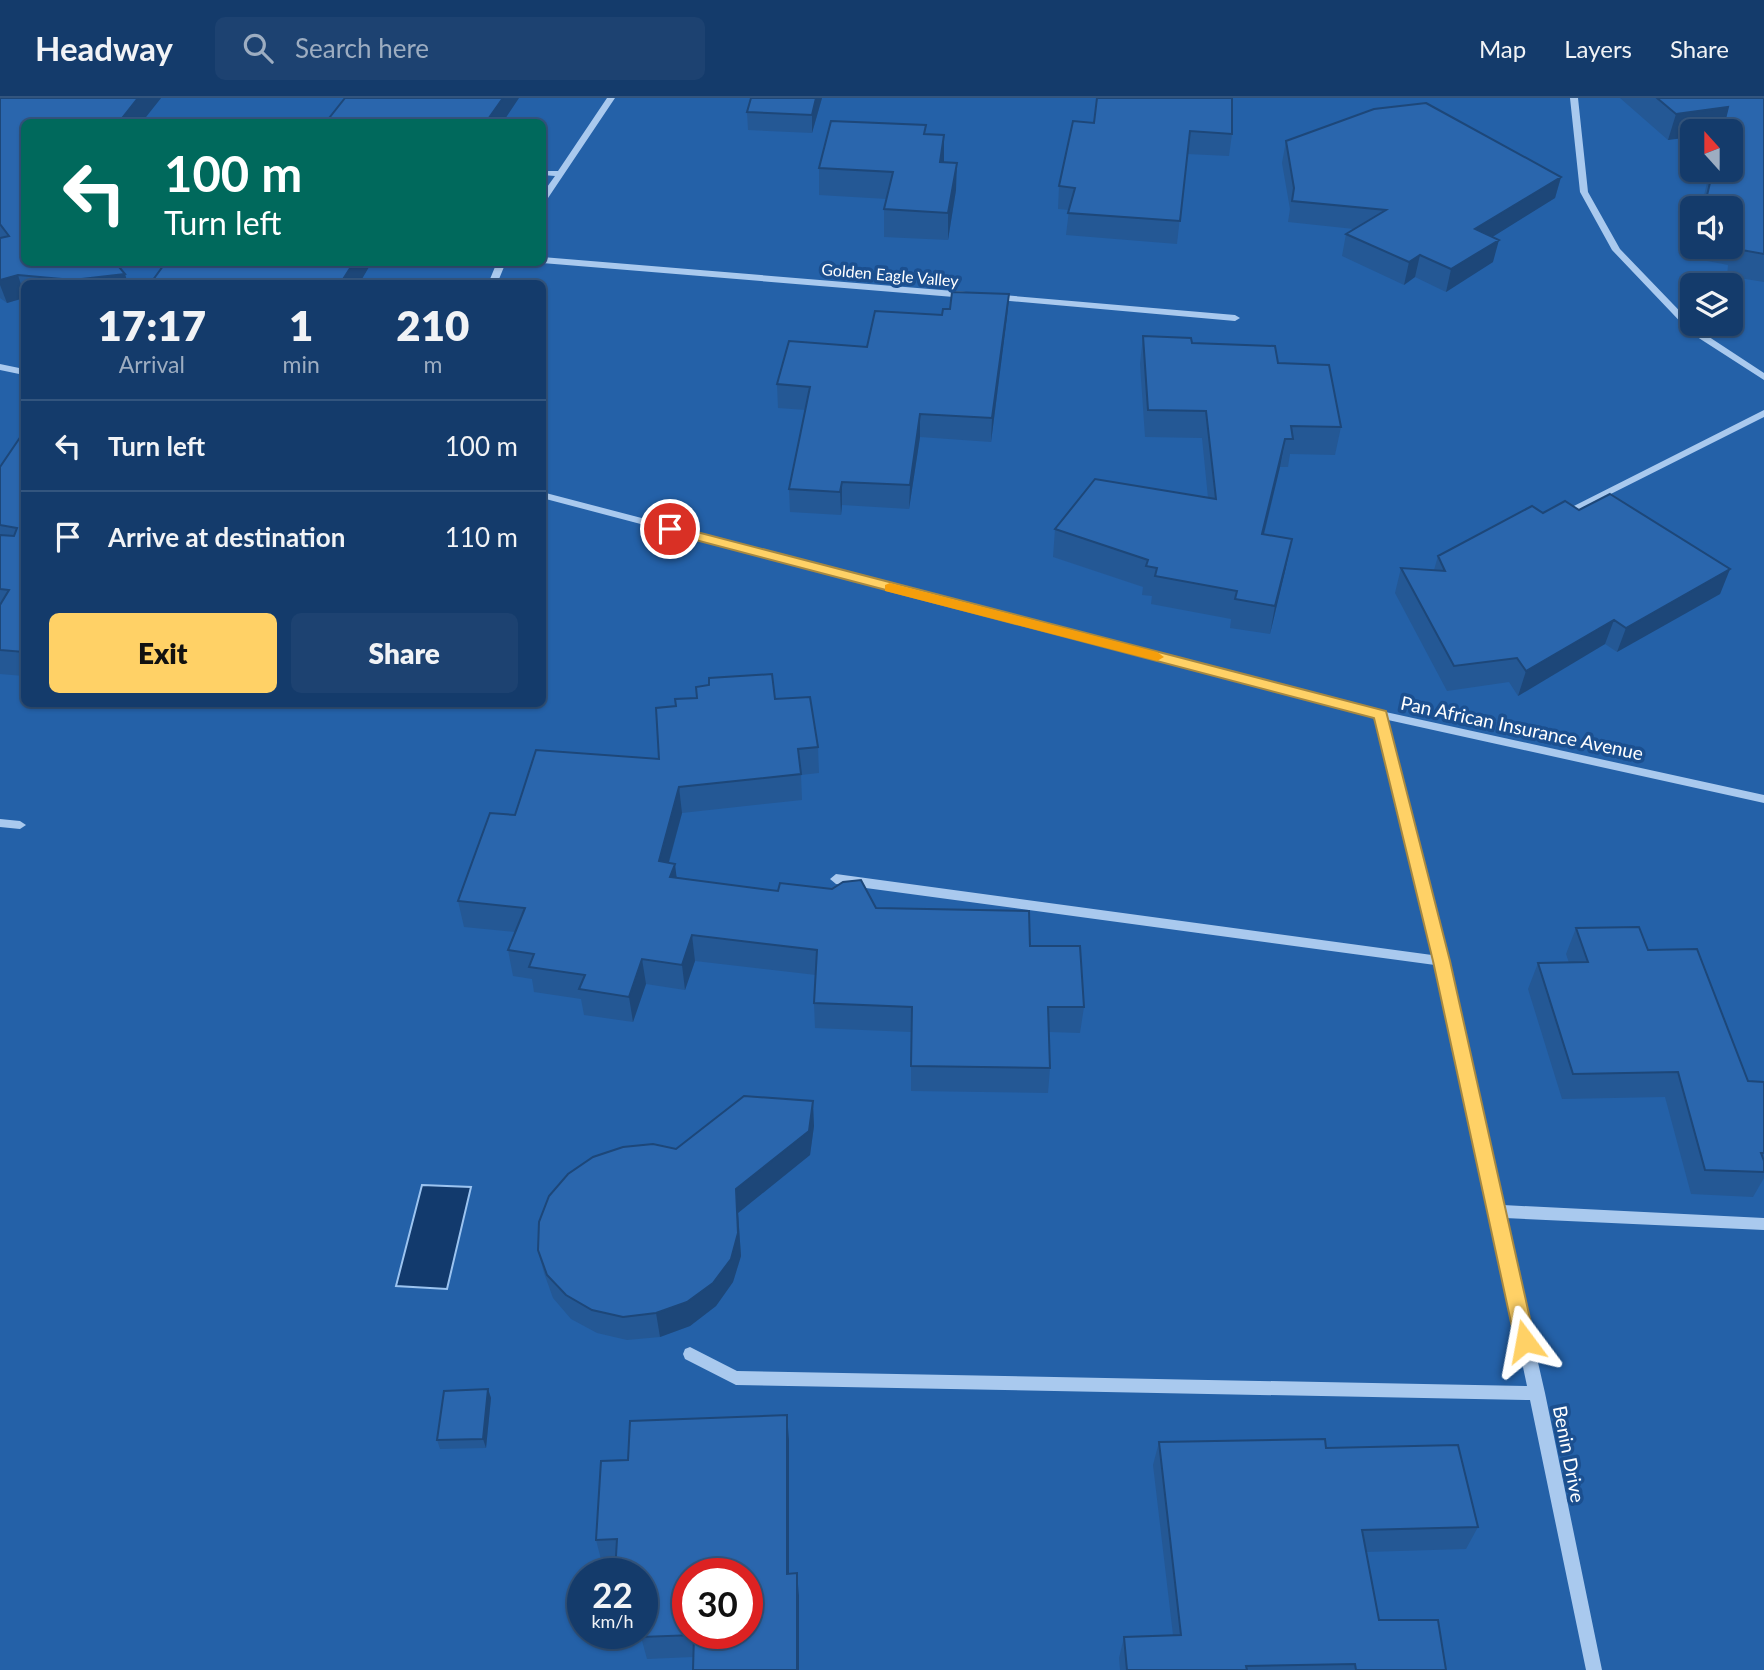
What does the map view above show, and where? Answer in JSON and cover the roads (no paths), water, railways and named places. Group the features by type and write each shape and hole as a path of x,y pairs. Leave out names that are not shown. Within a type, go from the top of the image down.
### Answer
{"street":[{"path":"546,195 611,98"},
{"path":"1574,98 1584,192 1616,250 1693,331 1764,377"},
{"path":"546,173 560,174"},
{"name":"Golden Eagle Valley","path":"546,260 972,296"},
{"name":"Golden Eagle Valley","path":"986,297 1235,317"},
{"path":"0,367 21,371"},
{"path":"1563,514 1764,412"},
{"name":"Pan African Insurance Avenue","path":"546,496 1381,715 1764,799"},
{"name":"Benin Drive","path":"1381,715 1442,961 1494,1211 1537,1393 1594,1670"},
{"path":"0,824 20,825"},
{"path":"836,879 1442,961"},
{"path":"1494,1211 1764,1224"},
{"path":"690,1354 736,1378 1537,1393"}]}
